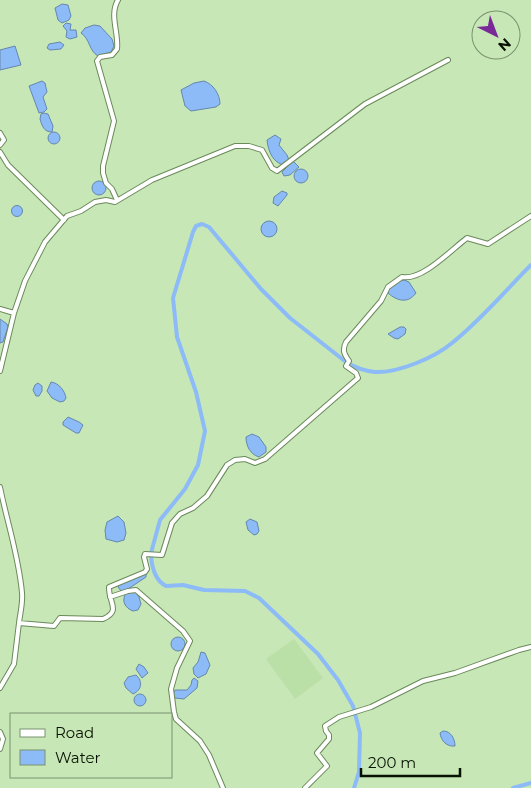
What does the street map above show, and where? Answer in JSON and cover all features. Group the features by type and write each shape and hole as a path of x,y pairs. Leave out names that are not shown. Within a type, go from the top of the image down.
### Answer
{"street":[{"path":"117,200 112,189 106,183 103,173 102,166 114,121 97,61 100,57 112,55 117,49 118,43 114,15 115,5 118,0"},
{"path":"0,371 14,313 25,281 45,242 67,216 81,211 95,202 106,200 115,202 152,180 235,146 249,146 262,150 268,157 272,168 277,171 364,104 448,60"},
{"path":"0,132 4,140 0,145"},
{"path":"0,152 8,165 64,220"},
{"path":"19,624 54,626 60,618 102,619 113,611 109,587 145,572 147,569 145,554 162,555 172,523 180,514 193,508 207,496 228,465 235,460 245,459 255,463 262,461 358,378 356,373 346,366 349,361 344,355 344,347 346,342 381,301 384,292 392,283 402,277 407,278 421,274 467,238 488,244 531,216"},
{"path":"0,309 14,313"},
{"path":"0,487 12,535 22,594 14,664 0,688"},
{"path":"0,513 5,512"},
{"path":"110,597 136,590 183,630 190,641 171,689 174,712 176,720 200,741 223,788"},
{"path":"305,788 327,766 317,753 329,739 325,726 330,722 339,717 371,707 423,681 455,673 531,647"},
{"path":"0,732 3,736 0,749"}],"shaded area":[{"path":"294,639 323,678 295,699 266,659"}],"water":[{"path":"62,4 68,5 71,16 69,20 62,23 58,20 55,8"},
{"path":"66,23 71,24 70,30 76,30 77,37 70,39 66,37 67,31 63,26"},
{"path":"94,25 100,26 112,39 114,46 111,52 98,56 81,33 85,28"},
{"path":"60,42 64,45 61,49 50,50 47,48 49,44"},
{"path":"15,46 21,65 0,70 0,50"},
{"path":"42,81 45,83 47,92 43,97 47,109 39,113 29,86"},
{"path":"204,81 215,90 220,104 216,107 191,111 185,106 181,90 194,83"},
{"path":"41,114 48,114 53,126 52,132 45,130 42,124 40,119"},
{"path":"52,132 56,132 60,138 56,144 52,144 48,140 48,136"},
{"path":"275,135 281,139 279,145 289,160 284,165 274,159 269,148 267,140"},
{"path":"293,161 299,167 290,175 284,176 282,172"},
{"path":"301,169 306,171 308,176 306,181 301,183 296,181 294,176 296,171"},
{"path":"96,181 102,181 106,188 102,195 96,195 92,191 92,185"},
{"path":"282,191 287,193 287,195 278,206 273,203 274,197"},
{"path":"17,205 23,211 17,217 11,211"},
{"path":"269,221 275,223 277,229 275,235 269,237 263,235 261,229 263,223"},
{"path":"404,280 409,282 416,293 410,299 402,300 388,293 388,289 398,281"},
{"path":"0,319 8,327 3,342 0,343"},
{"path":"400,327 406,329 405,334 398,339 388,334"},
{"path":"51,382 57,384 63,390 66,398 64,401 60,402 52,398 47,391"},
{"path":"38,383 42,386 42,391 39,396 36,396 33,390"},
{"path":"68,417 83,425 79,433 63,425 63,422"},
{"path":"252,434 259,437 266,447 266,452 259,457 251,452 247,444 246,437"},
{"path":"118,516 124,522 126,533 124,540 117,542 106,539 105,530 107,522"},
{"path":"250,519 257,522 259,531 257,534 254,535 248,530 246,522"},
{"path":"146,573 146,577 125,591 121,591 118,587 120,584"},
{"path":"135,591 141,604 138,610 133,611 126,606 124,599 126,593"},
{"path":"178,637 183,639 185,644 183,649 178,651 173,649 171,644 173,639"},
{"path":"201,652 205,653 210,665 206,674 198,678 194,674 193,668 198,662"},
{"path":"139,664 148,673 142,678 136,669"},
{"path":"136,675 140,680 140,688 133,694 126,688 124,683 128,677"},
{"path":"194,678 198,681 197,688 184,699 175,698 173,694 175,690 187,690"},
{"path":"140,694 146,700 140,706 134,700"},
{"path":"443,731 448,732 452,736 455,746 449,746 443,741 440,733"}],"waterway":[{"path":"151,553 160,520 185,489 198,465 205,431 196,392 177,337 173,298 196,226 202,224 209,227 261,289 290,318 352,366 375,372 384,372 415,364 444,349 473,325 531,265"},
{"path":"151,556 155,574 166,586 183,585 204,590 245,591 259,598 318,654 338,680 353,706 360,733 359,772 354,788"},
{"path":"513,788 531,783"}]}
